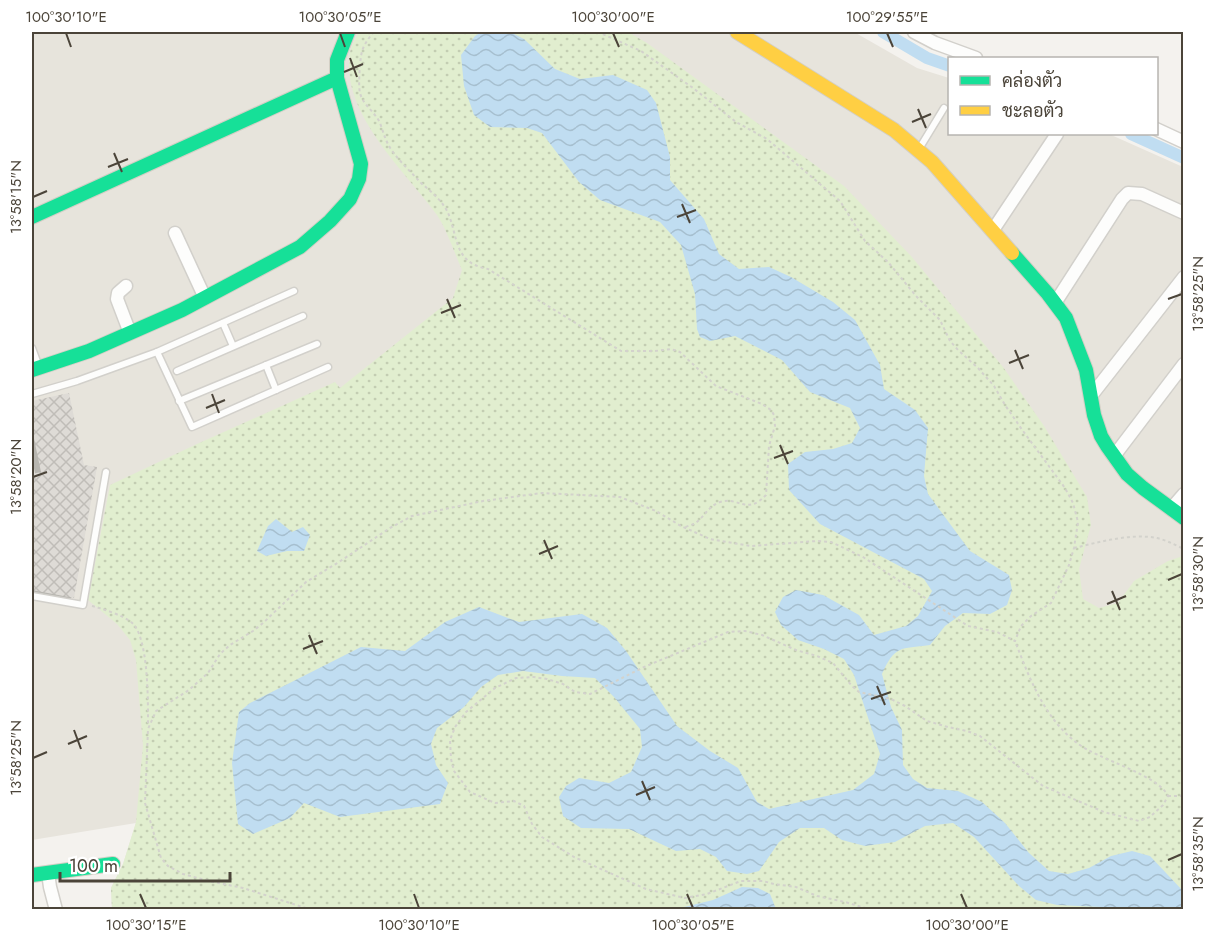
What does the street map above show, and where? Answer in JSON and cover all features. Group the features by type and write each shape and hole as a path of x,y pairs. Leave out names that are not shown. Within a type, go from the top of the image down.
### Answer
{"street":[{"path":"35,369 88,351 182,310 300,247 330,221 350,199 359,179 362,164 337,78 337,60 348,32"},
{"path":"737,32 894,130 932,162 993,230 1066,318 1086,370 1094,415 1101,436 1114,456 1127,474 1184,518"},
{"path":"914,32 935,43 973,57"},
{"path":"32,216 337,78"},
{"path":"1158,130 1184,142"},
{"path":"993,230 1056,135"},
{"path":"1055,303 1128,193 1142,194 1184,213"},
{"path":"175,233 205,298"},
{"path":"1091,396 1184,276"},
{"path":"126,286 118,293 117,299 130,333"},
{"path":"1114,456 1184,364"},
{"path":"1171,508 1184,494"},
{"path":"32,875 113,864"},
{"path":"48,873 56,909"}],"lane":[{"path":"918,149 944,108"},
{"path":"32,394 77,381 157,352 294,291"},
{"path":"177,371 303,316"},
{"path":"223,323 233,346"},
{"path":"179,401 317,344"},
{"path":"32,348 35,369"},
{"path":"157,352 192,427 328,367"},
{"path":"266,365 276,390"},
{"path":"32,596 83,605 106,472"}],"path":[{"path":"374,32 362,50 360,93 380,123 386,141 393,152 448,211 458,247 465,259 474,265 488,269 621,351 671,349 680,352 716,386 762,404 771,410 775,426 769,446 766,495 759,503 748,506 724,501 718,503 693,524 685,527"},
{"path":"598,32 641,51 736,122 767,139 840,201 865,241 888,262 916,296 940,320 958,350 994,386 1023,431 1065,488 1073,503 1078,522 1069,565 1051,603 1031,616 1021,626 1014,640"},
{"path":"148,729 156,711 189,690 208,673 220,654 230,645 253,632 306,582 412,516 483,501 542,493 620,497 656,511 710,539 751,546 831,542 863,557 968,626 997,632 1014,640 1028,677 1060,728 1078,744 1161,786 1168,796"},
{"path":"1074,548 1104,541 1144,536 1160,539 1184,549"},
{"path":"83,605 95,607 131,622 136,628 142,645 148,683 145,803 160,858 168,866 183,874 209,882 243,888 312,909"},
{"path":"872,909 817,896 796,887 763,881 741,881 707,894 686,898 646,889 574,857 542,837 532,824 524,806 514,801 495,802 471,792 460,781 451,759 450,740 455,727 466,712 495,688 516,678 548,679 563,684 575,692 590,694 644,667 728,632 745,631 833,663 859,692 891,699 927,721 980,736 1043,786 1104,812 1139,821 1150,818 1163,805 1168,796"},
{"path":"1168,796 1184,796"}],"shaded area":[{"path":"32,32 854,32 917,68 948,78 948,135 1111,135 1183,167 1183,909 112,909 111,888 123,864 136,823 32,840"}],"green space":[{"path":"359,32 628,32 647,43 844,186 911,256 1003,367 1044,426 1087,497 1091,525 1079,569 1083,599 1099,608 1118,603 1134,581 1168,561 1183,556 1183,909 112,909 111,888 123,864 136,822 143,745 136,660 130,640 117,624 88,600 110,485 335,382 340,388 453,298 462,270 437,215 378,140 355,97 350,75 350,53"}],"water":[{"path":"482,32 510,32 524,39 555,69 580,79 613,75 647,90 656,103 670,157 670,180 704,219 719,254 739,269 769,267 791,277 833,302 855,320 880,365 884,389 915,410 928,428 924,476 928,494 970,551 1009,575 1012,590 1007,605 990,614 963,613 945,626 930,645 905,648 895,653 882,674 891,707 902,730 903,765 913,779 927,788 958,791 982,802 1005,823 1029,853 1049,871 1068,874 1089,868 1111,856 1132,851 1150,856 1183,891 1183,909 1104,909 1102,907 1057,905 1036,900 1019,886 974,837 953,823 925,826 895,842 865,846 842,840 824,828 800,828 779,842 759,871 747,874 727,871 716,857 700,849 676,851 629,829 581,828 563,816 559,797 566,786 579,778 609,783 631,772 642,747 640,729 595,678 523,671 498,675 481,687 464,707 437,728 431,744 436,765 448,783 440,804 340,817 304,803 290,818 253,834 238,824 232,763 239,712 250,703 361,647 405,651 445,622 479,607 519,622 582,614 607,628 626,651 677,726 710,751 738,768 757,802 769,809 853,790 874,774 880,754 854,675 844,659 798,640 781,625 775,612 783,597 796,590 823,595 859,615 874,635 906,626 918,616 932,591 924,579 820,524 789,490 788,464 805,452 833,449 852,443 860,428 850,408 810,392 782,360 735,336 710,341 700,337 697,329 695,294 681,245 660,222 600,200 579,182 542,133 527,128 490,127 474,115 464,86 461,55 475,36"},
{"path":"276,519 292,532 303,527 310,535 304,551 287,551 266,556 257,551 268,526"},
{"path":"742,887 758,888 770,894 776,909 676,909 713,900"}],"building":[{"path":"69,393 84,465 97,467 74,598 32,590 32,474 41,472 32,429 32,401"}],"waterway":[{"path":"883,32 927,58 948,65"},
{"path":"1133,135 1184,158"}],"traffic: fast":[{"path":"32,370 89,351 182,310 300,247 330,221 350,199 359,179 361,164 337,78 337,60 348,32"},
{"path":"32,217 337,78"},
{"path":"1012,253 1066,318 1086,370 1094,415 1107,446 1127,474 1184,518"},
{"path":"32,875 113,864"}],"traffic: slow":[{"path":"737,32 894,130 932,162 1012,253"}]}
